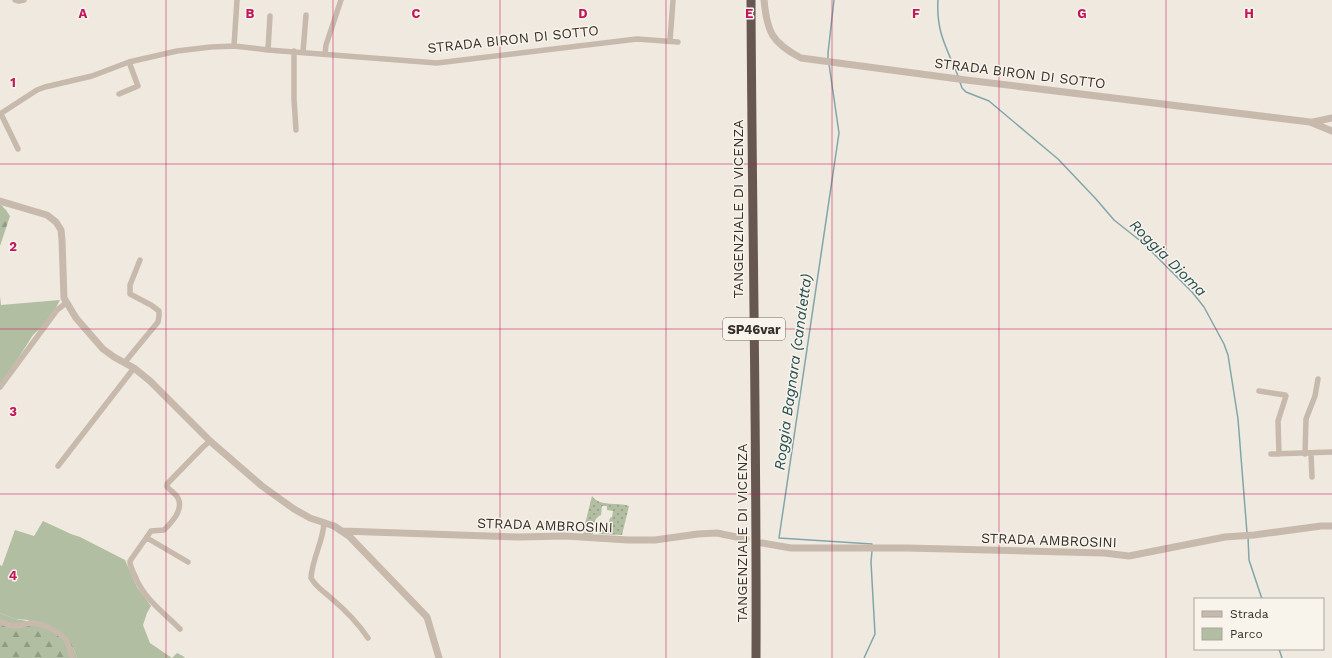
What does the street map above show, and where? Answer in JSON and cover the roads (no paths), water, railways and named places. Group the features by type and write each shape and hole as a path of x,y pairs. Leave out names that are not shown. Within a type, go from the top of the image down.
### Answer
{"highway":[{"name":"TANGENZIALE DI VICENZA","path":"751,0 756,658"}],"street":[{"path":"15,0 24,0"},
{"path":"234,46 237,0"},
{"path":"325,54 326,45 341,0"},
{"path":"670,41 672,0"},
{"name":"STRADA BIRON DI SOTTO","path":"764,0 766,17 770,31 779,44 800,58 1310,122 1332,130"},
{"path":"303,52 306,15"},
{"path":"268,50 270,16"},
{"name":"STRADA BIRON DI SOTTO","path":"18,149 0,114 41,88 92,76 129,62 177,51 234,46 437,63 637,39 678,42"},
{"path":"294,52 294,103 296,130"},
{"path":"119,94 138,86 129,62"},
{"name":"STRADA BIRON DI SOTTO","path":"1310,122 1332,118"},
{"path":"0,201 47,215 56,222 61,230 63,293 66,302 76,318 103,349 134,368 155,386 210,441 262,486 294,509 310,518 342,531 349,536 427,617 439,658"},
{"path":"124,362 158,322 159,316 159,310 130,294 130,285 140,260"},
{"path":"0,387 58,310 66,302"},
{"path":"58,466 134,368"},
{"path":"1312,477 1308,454 1306,419 1315,396 1318,379"},
{"path":"1259,391 1286,396 1278,421 1279,454"},
{"path":"180,629 146,598 138,585 130,561 151,531 164,530 178,512 178,497 167,487 168,482 210,441"},
{"path":"1271,454 1308,454 1332,452"},
{"path":"324,523 323,534 311,578 321,590 360,627 368,638"},
{"name":"STRADA AMBROSINI","path":"762,543 791,548 907,548 1104,553 1129,556 1225,537 1254,536 1321,526 1332,526"},
{"name":"STRADA AMBROSINI","path":"342,531 519,537 565,536 628,540 655,540 717,533 746,539"},
{"path":"147,538 188,562"},
{"path":"0,621 9,626 34,623 49,628 60,634 66,640 70,648 72,658"}],"waterway":[{"name":"Roggia Bagnara (canaletta)","path":"828,58 834,0"},
{"name":"Roggia Dioma","path":"938,0 939,22 943,40 958,76"},
{"name":"Roggia Bagnara (canaletta)","path":"829,64 839,133 779,538 872,545"},
{"name":"Roggia Dioma","path":"960,82 962,88 966,92 989,101 1058,159 1114,220 1143,243 1192,292 1204,307 1224,344 1228,355 1238,419 1247,533"},
{"name":"Roggia Dioma","path":"1248,537 1249,560 1262,598"},
{"name":"Roggia Bagnara (canaletta)","path":"864,658 875,634 871,562 872,551"},
{"name":"Roggia Dioma","path":"1279,650 1282,658"}]}
